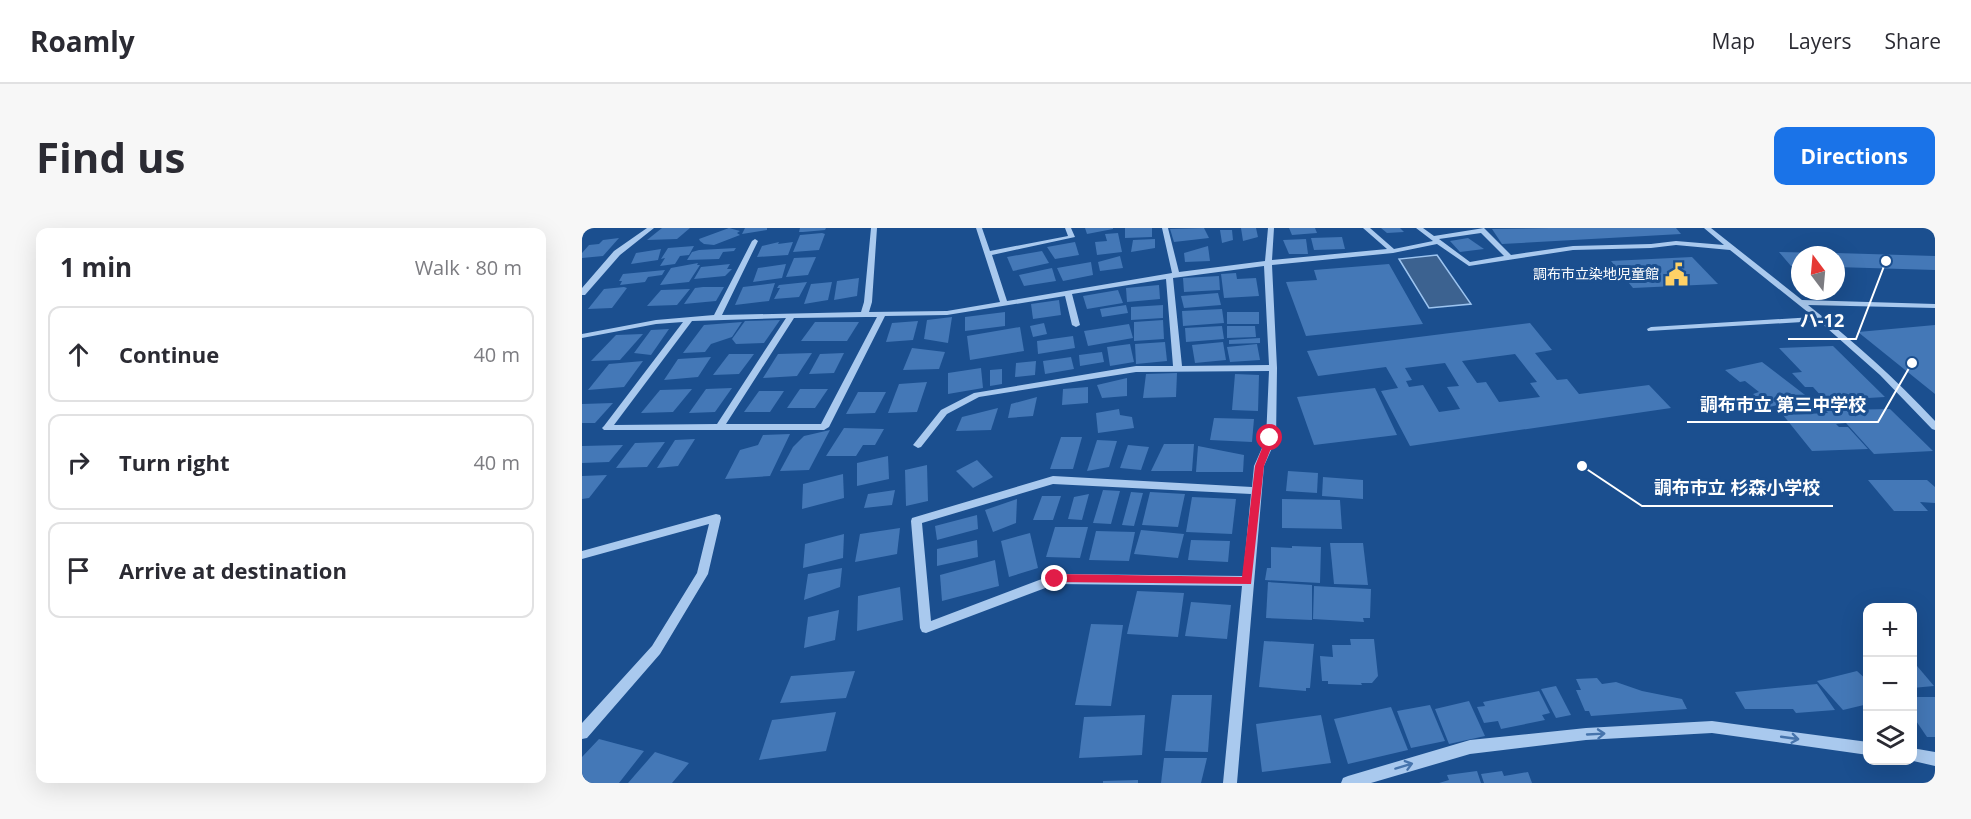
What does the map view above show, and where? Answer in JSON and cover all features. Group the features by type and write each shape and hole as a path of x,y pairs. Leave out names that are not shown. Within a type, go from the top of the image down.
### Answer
{"street":[{"path":"582,293 616,253 651,228"},
{"path":"864,315 868,302 874,228"},
{"path":"979,228 1004,302"},
{"path":"988,254 1072,237 1068,228"},
{"path":"1165,228 1172,276 1178,368"},
{"path":"1230,783 1259,466 1270,438 1273,368 1268,263 1271,228"},
{"path":"1366,228 1393,251"},
{"path":"1419,228 1469,264 1509,256 1573,248 1676,243 1732,248"},
{"path":"1707,228 1820,319 1911,399 1935,427"},
{"path":"582,336 656,322 717,317 947,313 1172,276 1268,263 1393,251 1482,230 1509,256"},
{"path":"717,317 755,241"},
{"path":"1068,293 1076,325"},
{"path":"1800,303 1935,306"},
{"path":"690,319 608,428 824,427 882,315"},
{"path":"719,428 791,316"},
{"path":"1652,329 1820,319"},
{"path":"918,445 944,412 977,395 1136,369 1273,368"},
{"path":"1247,581 1055,579 926,628 916,521 1053,480 1258,491"},
{"path":"582,555 716,518 702,574 656,650 582,733"},
{"path":"1348,783 1470,747 1586,734 1712,728 1863,748"},
{"path":"1917,756 1935,759"}],"water":[{"path":"1437,255 1471,304 1429,308 1399,259"}],"building":[{"path":"662,228 690,228 677,239 647,240"},
{"path":"729,228 740,231 737,233 740,235 714,245 704,244 699,239"},
{"path":"745,228 767,228 767,230 742,234"},
{"path":"800,228 826,228 825,230 799,232"},
{"path":"1085,228 1113,228 1113,229 1087,234"},
{"path":"1125,228 1152,228 1152,237 1125,238"},
{"path":"1204,228 1209,238 1174,242 1170,229"},
{"path":"1241,228 1256,228 1258,237 1243,241"},
{"path":"1289,228 1315,228 1317,233 1292,235"},
{"path":"1381,228 1400,228 1404,232 1387,233"},
{"path":"1676,228 1681,234 1502,244 1492,229"},
{"path":"1220,230 1232,230 1233,240 1222,243"},
{"path":"1118,233 1122,252 1097,255 1095,242 1107,241 1105,234"},
{"path":"825,234 819,250 793,252 800,235"},
{"path":"1342,237 1345,249 1314,250 1311,238"},
{"path":"619,238 603,256 582,258 582,253 589,245"},
{"path":"1468,238 1484,249 1460,252 1450,241"},
{"path":"1155,239 1155,248 1131,252 1133,240"},
{"path":"1306,239 1308,254 1289,254 1283,240"},
{"path":"779,242 778,244 793,242 788,255 757,257 762,246"},
{"path":"1075,242 1079,255 1055,259 1047,247"},
{"path":"694,246 689,255 680,256 675,264 660,266 665,258 661,259 668,248"},
{"path":"1208,246 1210,261 1185,262 1184,253"},
{"path":"736,248 734,251 723,252 719,259 687,260 692,252 699,250"},
{"path":"661,249 658,260 631,264 636,253"},
{"path":"1042,251 1049,263 1013,271 1007,257"},
{"path":"1779,252 1791,252 1791,266"},
{"path":"1845,253 1935,256 1935,270 1845,267"},
{"path":"1120,256 1123,268 1100,271 1098,262"},
{"path":"816,257 808,275 786,277 794,258"},
{"path":"1692,257 1718,284 1633,288 1611,261"},
{"path":"1091,262 1093,275 1063,281 1057,268"},
{"path":"698,263 697,265 700,265 689,282 660,285 671,268"},
{"path":"730,264 727,269 732,269 725,276 694,279 701,267"},
{"path":"786,264 782,278 753,282 758,268"},
{"path":"1389,264 1423,324 1306,336 1286,282 1317,280 1314,270"},
{"path":"1052,268 1056,281 1024,286 1019,275"},
{"path":"665,270 662,275 648,277 645,282 620,285 622,281 619,281 623,274"},
{"path":"1236,273 1237,279 1256,278 1259,296 1224,298 1221,274"},
{"path":"1219,276 1220,290 1184,292 1183,278"},
{"path":"859,278 857,296 834,300 837,281"},
{"path":"807,282 799,297 774,299 780,288 777,288 779,285"},
{"path":"832,282 828,300 804,304 811,284"},
{"path":"775,283 769,301 735,305 743,287"},
{"path":"1159,285 1160,299 1127,302 1126,288"},
{"path":"724,287 716,301 684,304 695,288"},
{"path":"627,288 612,308 588,309 604,289"},
{"path":"690,289 677,305 647,306 661,290"},
{"path":"1118,290 1123,303 1087,309 1083,296"},
{"path":"1218,293 1221,305 1184,308 1181,296"},
{"path":"1059,300 1061,315 1033,319 1031,304"},
{"path":"1126,305 1128,313 1102,317 1100,309"},
{"path":"1163,305 1163,318 1131,320 1131,307"},
{"path":"1222,309 1224,323 1183,326 1182,311"},
{"path":"1005,312 1005,326 965,331 965,317"},
{"path":"1227,312 1259,312 1259,324 1227,324"},
{"path":"952,317 948,343 924,339 927,320"},
{"path":"780,320 764,343 736,344 732,339 745,321"},
{"path":"1163,320 1164,339 1134,341 1134,322"},
{"path":"918,321 913,340 886,342 892,323"},
{"path":"742,322 732,337 711,344 705,352 683,353 704,325"},
{"path":"815,322 859,322 847,341 801,341"},
{"path":"1044,323 1047,334 1033,337 1030,326"},
{"path":"1530,323 1552,350 1535,353 1557,380 1567,379 1579,394 1649,385 1671,408 1410,446 1381,391 1398,388 1386,367 1318,376 1307,351","holes":["1515,354 1537,382 1530,383 1540,397 1499,402 1486,382 1477,383 1462,361","1445,363 1459,386 1447,387 1460,409 1439,412 1423,385 1409,387 1406,381 1412,380 1405,368"]},
{"path":"1129,324 1133,338 1088,346 1084,331"},
{"path":"1935,325 1935,394 1858,332"},
{"path":"1222,326 1224,339 1186,342 1185,328"},
{"path":"1227,326 1255,326 1256,337 1227,338"},
{"path":"1020,327 1024,351 970,360 967,336"},
{"path":"669,329 651,355 634,353 651,330"},
{"path":"643,334 620,360 591,361 616,335"},
{"path":"1073,336 1075,348 1038,354 1037,341"},
{"path":"1260,338 1260,343 1229,344 1229,340"},
{"path":"1165,342 1167,361 1136,364 1135,344"},
{"path":"1223,342 1226,360 1195,363 1192,345"},
{"path":"1130,344 1134,362 1110,366 1107,347"},
{"path":"1257,344 1260,360 1230,362 1227,347"},
{"path":"1833,346 1885,397 1834,400 1844,410 1890,409 1933,451 1874,454 1846,423 1836,424 1839,427 1848,427 1868,449 1812,451 1783,415 1828,413 1815,399 1824,399 1813,387 1805,387 1792,373 1802,372 1779,348"},
{"path":"912,348 945,352 939,369 903,370"},
{"path":"1102,352 1104,362 1080,366 1079,355"},
{"path":"812,353 797,376 763,378 778,354"},
{"path":"844,353 834,373 809,374 820,354"},
{"path":"729,354 754,354 739,374 713,375"},
{"path":"711,357 698,377 664,380 678,359"},
{"path":"1071,357 1074,369 1045,374 1043,361"},
{"path":"643,361 624,387 588,390 609,364"},
{"path":"1036,361 1035,375 1015,377 1016,363"},
{"path":"1762,362 1809,398 1769,407 1753,394 1759,392 1745,381 1740,382 1725,370"},
{"path":"981,368 983,388 948,394 948,373"},
{"path":"1002,369 1002,384 990,386 990,370"},
{"path":"1177,373 1176,397 1143,398 1146,374"},
{"path":"1235,374 1259,375 1258,411 1232,410"},
{"path":"1127,378 1127,396 1102,398 1097,385"},
{"path":"927,382 917,412 888,413 899,384"},
{"path":"1088,387 1088,403 1062,405 1063,389"},
{"path":"732,388 715,412 689,413 706,389"},
{"path":"1375,388 1397,435 1314,445 1297,397"},
{"path":"692,389 673,412 641,413 660,390"},
{"path":"800,389 828,389 815,408 787,408"},
{"path":"759,391 784,391 770,412 744,412"},
{"path":"858,392 886,392 875,413 846,414"},
{"path":"1037,397 1033,416 1008,418 1011,404"},
{"path":"613,403 595,423 582,423 582,404"},
{"path":"998,408 991,430 956,431 962,417"},
{"path":"1119,409 1120,415 1132,417 1134,428 1098,433 1096,413"},
{"path":"1214,418 1254,419 1252,442 1210,440"},
{"path":"844,428 884,429 875,445 863,445 856,456 826,456"},
{"path":"830,430 809,470 780,471 793,447 804,436"},
{"path":"790,434 770,476 725,479 740,450 758,445 763,435"},
{"path":"1061,437 1082,437 1073,469 1050,469"},
{"path":"695,439 678,466 657,468 675,440"},
{"path":"1097,440 1117,441 1109,467 1087,471"},
{"path":"665,442 647,467 616,468 635,443"},
{"path":"1164,444 1194,444 1192,471 1151,471"},
{"path":"623,445 609,462 582,463 582,446"},
{"path":"1128,445 1149,447 1141,470 1120,468"},
{"path":"1198,446 1244,455 1243,472 1196,472"},
{"path":"888,456 889,479 857,486 857,463"},
{"path":"977,460 993,477 973,488 956,471"},
{"path":"927,465 928,501 906,506 905,470"},
{"path":"1288,471 1318,473 1317,493 1286,491"},
{"path":"843,474 844,498 802,509 803,484"},
{"path":"607,475 589,498 582,499 582,476"},
{"path":"1323,477 1363,480 1363,499 1322,496"},
{"path":"1868,480 1927,480 1935,487 1935,503 1920,502 1928,511 1894,511"},
{"path":"895,490 892,505 864,508 868,494"},
{"path":"1103,490 1120,491 1111,524 1093,523"},
{"path":"1131,492 1143,493 1134,526 1122,525"},
{"path":"1150,492 1185,494 1178,527 1142,525"},
{"path":"1089,494 1082,520 1068,519 1074,497"},
{"path":"1042,496 1061,496 1053,520 1033,520"},
{"path":"1192,497 1236,499 1232,534 1186,532"},
{"path":"1017,499 1016,523 993,532 985,510"},
{"path":"1282,499 1340,500 1342,529 1282,528"},
{"path":"977,515 978,529 937,540 935,526"},
{"path":"1055,527 1088,527 1080,558 1046,557"},
{"path":"900,528 897,554 855,562 860,534"},
{"path":"1141,530 1184,534 1178,558 1134,554"},
{"path":"1096,531 1135,532 1129,561 1089,560"},
{"path":"1030,533 1038,568 1009,577 1001,541"},
{"path":"844,534 843,558 803,568 805,544"},
{"path":"977,540 978,557 937,566 937,549"},
{"path":"1191,540 1230,541 1228,562 1188,560"},
{"path":"1330,543 1363,543 1368,585 1334,584"},
{"path":"1292,546 1321,547 1320,583 1265,580 1267,568 1271,568 1271,547 1292,548"},
{"path":"995,560 999,586 942,601 940,575"},
{"path":"842,568 840,587 804,600 808,574"},
{"path":"1268,582 1312,585 1312,620 1266,618"},
{"path":"1314,586 1371,589 1370,618 1363,618 1364,622 1313,619"},
{"path":"900,587 903,620 857,631 858,596"},
{"path":"1137,591 1184,593 1178,637 1127,634"},
{"path":"1191,602 1231,605 1227,639 1185,636"},
{"path":"839,610 835,640 804,648 808,617"},
{"path":"1091,624 1123,625 1111,706 1075,705"},
{"path":"1350,639 1374,639 1378,676 1372,683 1361,683 1362,685 1328,684 1328,681 1322,681 1320,656 1333,657 1332,645 1351,645"},
{"path":"1264,641 1314,644 1310,688 1306,688 1306,691 1259,687"},
{"path":"1917,666 1934,686 1917,688"},
{"path":"855,671 846,698 780,703 791,676"},
{"path":"1857,671 1863,676 1863,705 1843,710 1817,681"},
{"path":"1597,678 1602,684 1616,682 1642,691 1682,699 1687,709 1591,716 1589,711 1585,711 1576,690 1581,690 1576,679"},
{"path":"1817,684 1835,710 1796,713 1793,709 1745,709 1735,692"},
{"path":"1556,686 1571,715 1556,718 1541,689"},
{"path":"1539,691 1550,713 1542,715 1545,720 1501,729 1498,721 1484,723 1477,707 1485,706 1483,702"},
{"path":"1172,695 1212,695 1208,752 1165,751"},
{"path":"1917,697 1935,697 1935,737 1927,737 1917,722"},
{"path":"1469,701 1485,736 1449,744 1435,709"},
{"path":"1430,705 1445,741 1411,748 1397,711"},
{"path":"1391,707 1408,750 1348,764 1334,719"},
{"path":"836,712 826,751 759,760 772,720"},
{"path":"1145,715 1142,755 1079,758 1084,717"},
{"path":"1321,715 1331,763 1262,772 1256,724"},
{"path":"599,739 644,751 619,783 582,783 585,778 582,777 582,757"},
{"path":"655,752 689,763 672,783 628,783"},
{"path":"1164,758 1207,758 1201,783 1161,783"},
{"path":"1477,771 1481,783 1439,783 1449,780 1447,775"},
{"path":"1502,771 1504,776 1528,772 1532,783 1484,783 1481,774"},
{"path":"1138,780 1138,783 1103,783 1103,781"}],"place":[{"name":"ハ-12","path":"1886,261"},
{"name":"調布市立染地児童館","path":"1677,274"},
{"name":"調布市立 第三中学校","path":"1912,363"},
{"name":"調布市立 杉森小学校","path":"1582,466"}],"route":[{"path":"1055,579 1247,581 1259,466 1270,438"}]}
